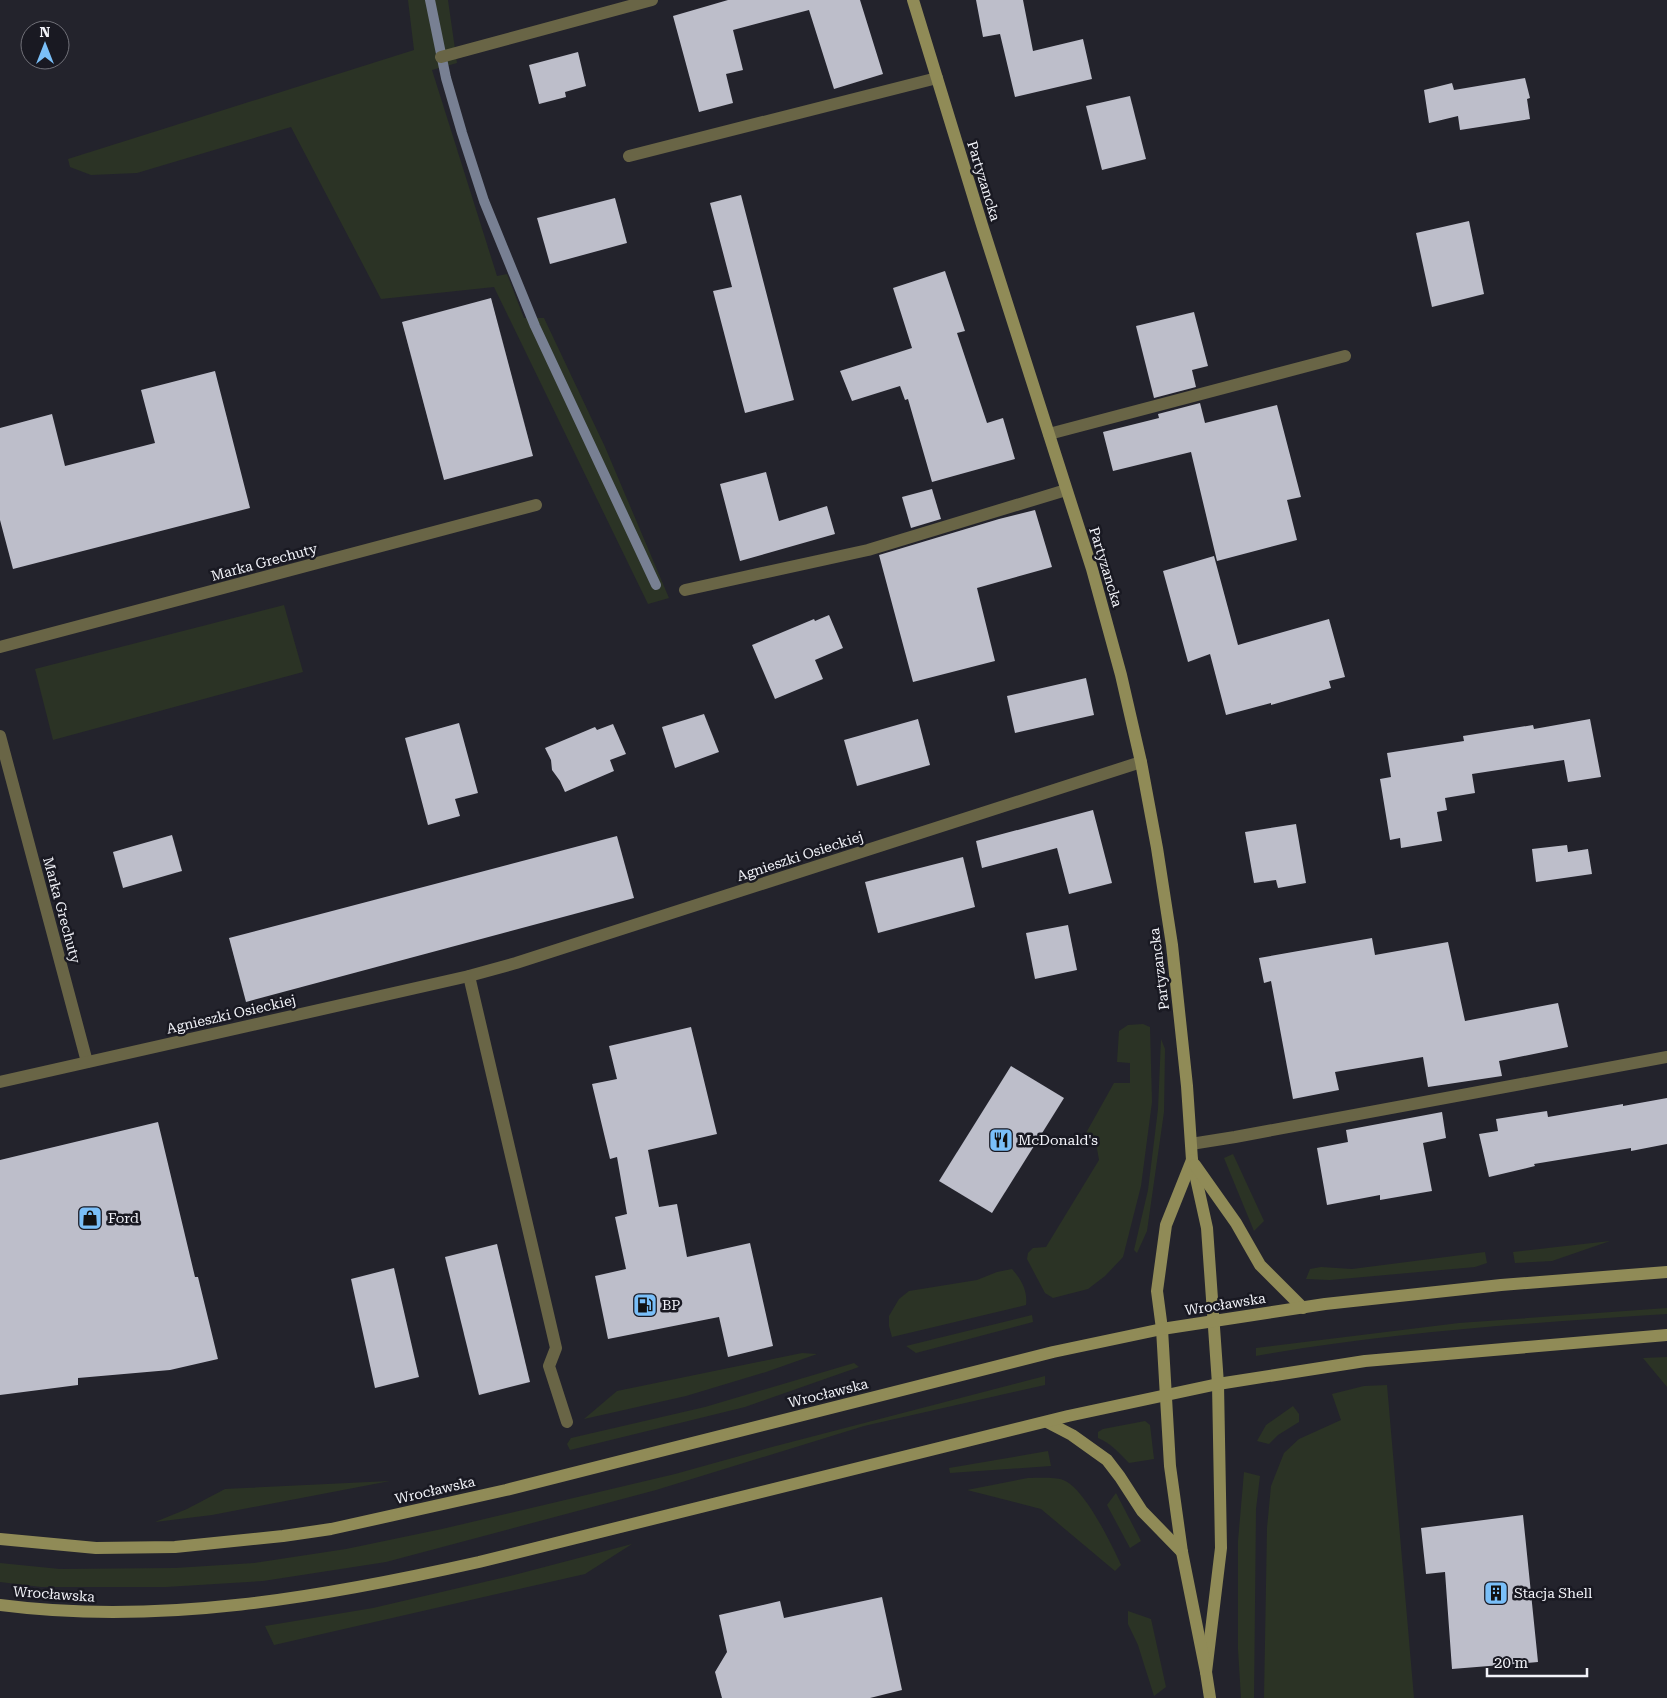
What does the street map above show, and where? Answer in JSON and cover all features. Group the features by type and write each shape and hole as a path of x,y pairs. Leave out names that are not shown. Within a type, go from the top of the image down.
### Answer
{"main road":[{"name":"Partyzancka","path":"913,0 1092,569 1121,675 1141,762 1157,848 1172,945 1187,1086 1192,1160 1207,1228 1218,1384 1221,1548 1206,1672"},
{"name":"Partyzancka","path":"1192,1160 1166,1225 1157,1285 1162,1329 1170,1466 1182,1552 1206,1672"},
{"path":"1192,1160 1236,1223 1260,1265 1303,1308"},
{"name":"Wrocławska","path":"0,1539 96,1548 175,1547 331,1529 506,1490 1053,1352 1162,1329 1303,1308 1501,1285 1667,1272"},
{"name":"Wrocławska","path":"0,1605 44,1610 116,1613 228,1606 393,1581 479,1562 1166,1394 1365,1361 1667,1335"},
{"path":"1047,1422 1072,1435 1107,1460 1142,1511 1182,1552"},
{"path":"1206,1672 1210,1698"}],"street":[{"path":"441,57 652,0"},
{"path":"629,156 937,78"},
{"path":"1049,434 1345,356"},
{"path":"685,590 868,550 1066,490"},
{"name":"Marka Grechuty","path":"0,647 536,505"},
{"name":"Marka Grechuty","path":"0,736 87,1062"},
{"name":"Agnieszki Osieckiej","path":"0,1082 469,976 516,963 1141,762"},
{"path":"469,976 556,1348 548,1366 567,1422"},
{"path":"1191,1144 1245,1136 1667,1057"}],"green space":[{"path":"408,0 448,0 457,63 432,70 497,276 507,274 524,318 544,318 605,447 669,598 648,604 494,287 381,299 291,127 137,173 91,175 70,167 68,159 414,50"},
{"path":"284,605 303,672 53,740 35,669"},
{"path":"1143,1024 1150,1027 1152,1102 1141,1186 1123,1257 1105,1276 1088,1289 1053,1298 1045,1293 1027,1259 1028,1253 1033,1248 1046,1247 1099,1160 1096,1143 1081,1142 1114,1083 1130,1083 1130,1063 1117,1062 1119,1031 1128,1025"},
{"path":"1161,1039 1165,1049 1164,1112 1147,1231 1137,1253 1134,1250 1148,1190 1158,1109"},
{"path":"1233,1154 1264,1221 1254,1231 1224,1158"},
{"path":"1610,1241 1552,1261 1515,1263 1513,1252"},
{"path":"1485,1252 1487,1263 1475,1267 1330,1280 1306,1279 1310,1269 1321,1267 1352,1269"},
{"path":"1012,1269 1023,1286 1026,1295 1026,1305 892,1337 889,1316 899,1299 909,1291 977,1280 997,1272"},
{"path":"1667,1308 1667,1314 1513,1325 1410,1335 1256,1356 1256,1348 1459,1323"},
{"path":"1032,1315 1033,1322 916,1353 906,1346"},
{"path":"802,1353 817,1354 766,1372 686,1396 584,1419 617,1391"},
{"path":"1667,1357 1667,1387 1643,1358"},
{"path":"854,1363 859,1367 745,1407 570,1450 567,1444 571,1438 705,1407"},
{"path":"1045,1376 1045,1385 864,1426 656,1490 386,1562 263,1581 166,1587 41,1587 0,1582 0,1563 60,1569 175,1568 254,1563 346,1549 442,1529 675,1474"},
{"path":"1387,1385 1414,1698 1264,1698 1267,1528 1271,1486 1284,1453 1299,1439 1341,1420 1332,1394 1364,1386"},
{"path":"1293,1406 1299,1414 1299,1422 1278,1435 1269,1444 1257,1441 1266,1425"},
{"path":"1145,1421 1150,1425 1154,1459 1129,1463 1119,1452 1098,1438 1098,1432 1103,1429"},
{"path":"1048,1451 1051,1466 950,1473 949,1468"},
{"path":"1244,1472 1260,1476 1256,1509 1254,1698 1241,1698 1238,1649 1238,1541"},
{"path":"1028,1478 1060,1479 1080,1493 1097,1518 1121,1565 1115,1571 1041,1509 967,1490"},
{"path":"390,1481 212,1515 155,1522 187,1509 225,1489"},
{"path":"1116,1493 1141,1541 1130,1548 1107,1505"},
{"path":"632,1544 585,1574 274,1645 265,1626 373,1608 514,1575"},
{"path":"1128,1611 1151,1619 1166,1687 1154,1696 1138,1645 1128,1624"}],"building":[{"path":"728,0 860,0 883,74 834,89 809,10 733,30 743,70 726,74 733,103 699,112 673,16"},
{"path":"976,0 1023,0 1033,51 1083,39 1092,79 1015,97 1000,34 983,37"},
{"path":"578,52 586,86 565,92 566,97 539,104 529,65"},
{"path":"1525,78 1530,98 1527,99 1530,119 1460,130 1458,116 1429,123 1424,90 1452,83 1454,90"},
{"path":"1130,96 1146,159 1102,170 1086,106"},
{"path":"741,195 794,400 745,413 713,291 732,287 710,203"},
{"path":"615,198 627,243 550,264 537,218"},
{"path":"1469,221 1484,294 1432,307 1416,233"},
{"path":"945,271 965,331 957,333 987,423 1003,418 1015,459 932,482 908,399 905,400 900,386 852,401 840,371 912,348 893,288"},
{"path":"491,298 533,456 444,480 402,322"},
{"path":"1194,312 1208,366 1192,370 1196,387 1154,398 1136,326"},
{"path":"215,371 250,508 13,569 0,520 0,428 52,414 65,466 155,443 141,390"},
{"path":"1200,403 1205,423 1277,405 1301,497 1287,500 1297,540 1217,561 1191,452 1113,471 1103,432 1159,418 1158,414"},
{"path":"766,472 779,521 827,506 835,534 740,561 720,484"},
{"path":"932,489 941,519 911,528 902,497"},
{"path":"1035,510 1052,567 977,588 995,661 913,682 879,555"},
{"path":"1214,556 1238,645 1329,619 1345,677 1329,681 1331,688 1271,705 1271,703 1226,715 1210,654 1188,662 1163,571"},
{"path":"829,615 843,648 815,660 823,679 775,699 752,645 814,619 815,621"},
{"path":"1086,678 1094,715 1015,733 1007,696"},
{"path":"704,714 719,752 675,768 662,727"},
{"path":"918,719 930,765 857,786 844,740"},
{"path":"1590,719 1601,777 1568,782 1564,760 1472,774 1475,793 1445,798 1447,810 1437,812 1442,841 1401,848 1400,838 1390,840 1380,779 1391,777 1387,753 1464,741 1463,736 1533,725 1534,729"},
{"path":"459,723 478,793 455,799 460,816 428,825 405,738"},
{"path":"613,724 626,754 610,760 614,771 565,792 552,770 551,760 545,748 595,727 597,730"},
{"path":"1093,810 1112,883 1069,894 1057,848 982,868 976,841"},
{"path":"1296,824 1306,883 1278,888 1276,880 1254,883 1245,832"},
{"path":"172,835 182,871 123,888 113,852"},
{"path":"617,836 634,898 246,1002 229,938"},
{"path":"1567,845 1568,852 1588,849 1592,874 1536,882 1532,849"},
{"path":"963,857 975,907 878,933 865,882"},
{"path":"1068,925 1077,970 1035,979 1026,933"},
{"path":"1372,938 1375,955 1448,942 1465,1021 1558,1003 1568,1047 1499,1061 1502,1076 1428,1087 1423,1057 1335,1072 1339,1090 1293,1099 1271,981 1264,983 1259,958"},
{"path":"691,1027 717,1134 648,1150 659,1207 677,1204 687,1257 750,1243 773,1346 728,1357 719,1317 608,1339 595,1276 626,1269 615,1217 627,1214 617,1157 610,1159 592,1084 617,1079 609,1046"},
{"name":"McDonald's","path":"1011,1066 1064,1098 992,1213 939,1181"},
{"path":"1667,1098 1667,1144 1631,1151 1631,1148 1534,1164 1535,1166 1489,1177 1479,1134 1498,1131 1496,1119 1547,1111 1548,1117"},
{"path":"1442,1112 1446,1138 1423,1143 1432,1191 1380,1200 1380,1195 1327,1205 1317,1148 1348,1142 1346,1130"},
{"name":"Ford","path":"158,1122 195,1277 198,1277 218,1359 170,1370 78,1378 78,1385 0,1395 0,1160"},
{"path":"497,1244 530,1382 479,1395 445,1257"},
{"path":"394,1268 419,1377 375,1388 351,1279"},
{"name":"Stacja Shell","path":"1523,1515 1538,1662 1452,1669 1445,1572 1426,1574 1421,1528"},
{"path":"882,1597 902,1690 870,1698 722,1698 715,1672 727,1652 719,1615 780,1601 784,1618"}],"waterway":[{"path":"430,0 446,78 484,201 535,326 656,585"}],"place":[{"name":"McDonald's","path":"1001,1140"},
{"name":"Ford","path":"90,1218"},
{"name":"BP","path":"645,1305"},
{"name":"Stacja Shell","path":"1496,1593"}]}
